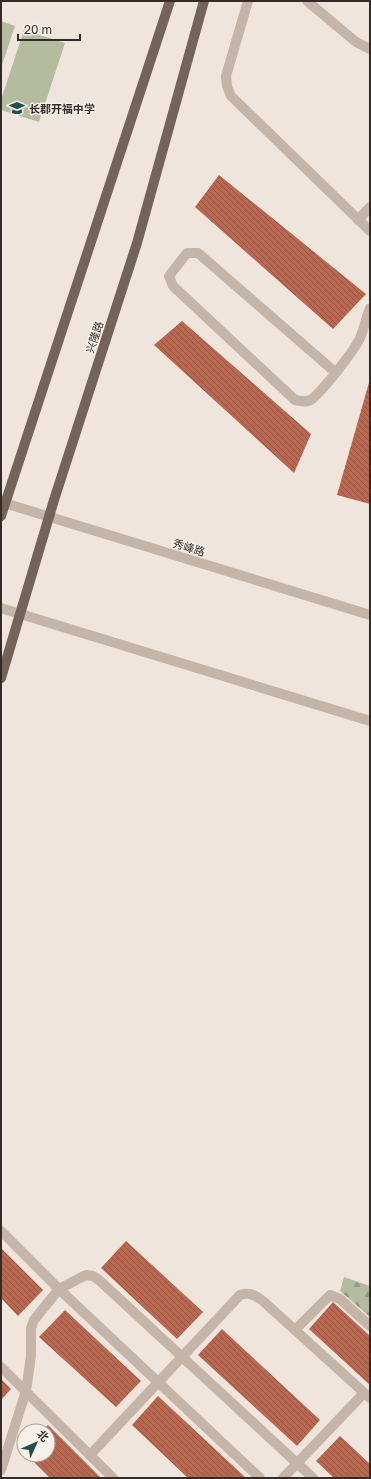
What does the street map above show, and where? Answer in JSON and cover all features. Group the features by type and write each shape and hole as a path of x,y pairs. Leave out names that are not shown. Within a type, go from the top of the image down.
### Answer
{"main road":[{"path":"1,516 3,502 170,1"},
{"name":"兴隆路","path":"1,678 49,517 137,243 204,1"}],"street":[{"path":"248,1 226,76 227,86 231,96 370,231"},
{"path":"307,1 356,42 370,49"},
{"path":"358,220 370,207"},
{"path":"335,372 198,253 187,253 171,272 169,276 173,286 295,400 304,402 312,399 335,372 350,354 360,338 370,308"},
{"name":"秀峰路","path":"3,502 370,616"},
{"path":"1,608 370,721"},
{"path":"1,1231 59,1289 260,1478"},
{"path":"1,1470 26,1391 31,1356 31,1328 34,1320 59,1289 86,1275 93,1276 313,1478"},
{"path":"90,1455 240,1295 247,1293 255,1295 263,1301 367,1396 283,1478"},
{"path":"295,1330 330,1295 335,1295 370,1326"},
{"path":"1,1367 113,1478"}],"green space":[{"path":"1,21 15,26 1,68"},
{"path":"24,30 65,43 39,122 1,110 1,100"},
{"path":"344,1277 370,1286 370,1317 340,1291"}],"building":[{"path":"219,175 366,294 333,329 195,207"},
{"path":"182,321 311,434 294,473 154,345"},
{"path":"370,379 370,504 337,495"},
{"path":"126,1241 203,1312 177,1339 101,1268"},
{"path":"1,1248 43,1290 18,1316 1,1298"},
{"path":"333,1302 370,1336 370,1385 309,1329"},
{"path":"65,1310 141,1381 116,1407 39,1337"},
{"path":"222,1329 320,1420 297,1446 198,1355"},
{"path":"1,1379 11,1389 1,1400"},
{"path":"158,1396 246,1478 188,1478 132,1425"},
{"path":"56,1433 101,1478 50,1478 35,1463 56,1463"},
{"path":"340,1436 370,1464 370,1478 334,1478 316,1461"}],"place":[{"name":"长郡开福中学","path":"17,108"}]}
